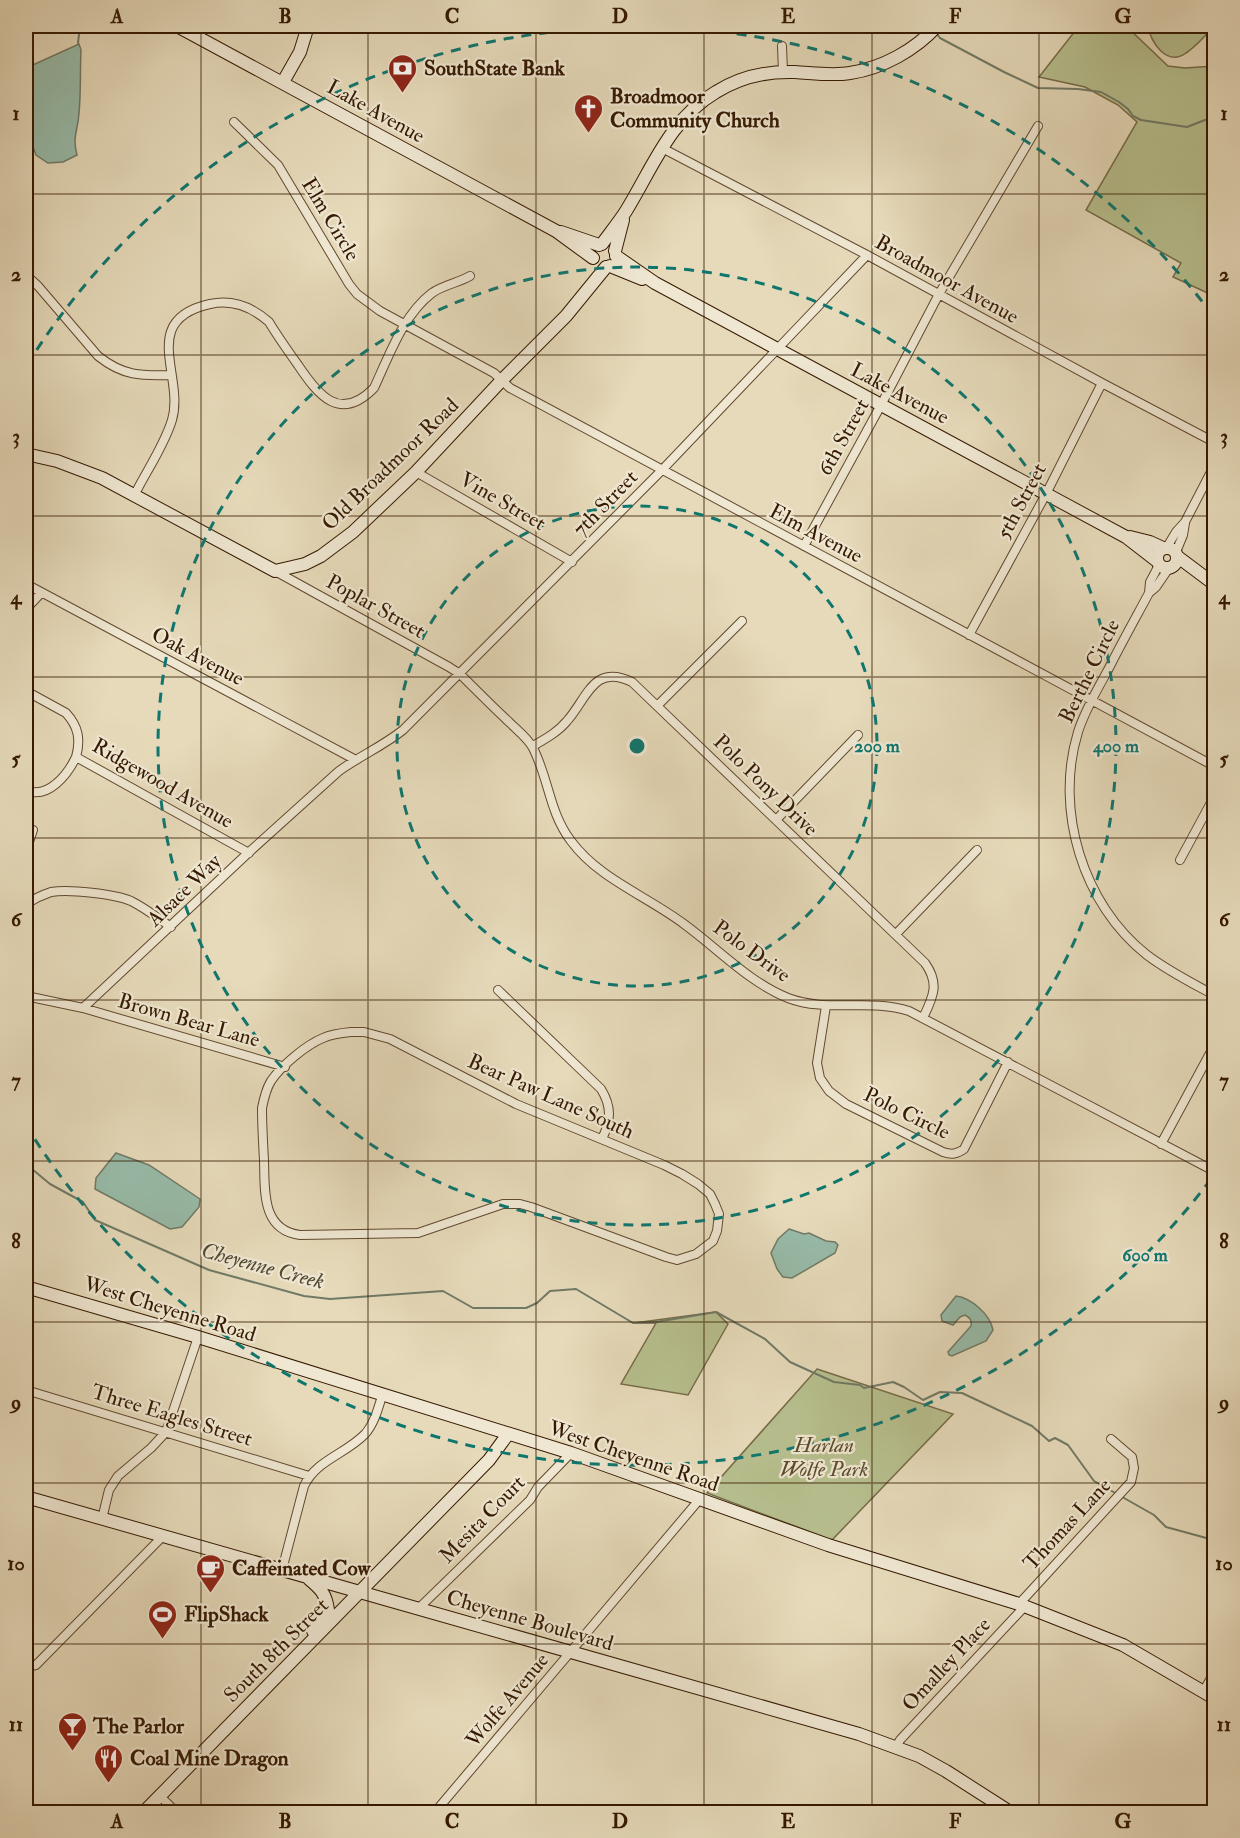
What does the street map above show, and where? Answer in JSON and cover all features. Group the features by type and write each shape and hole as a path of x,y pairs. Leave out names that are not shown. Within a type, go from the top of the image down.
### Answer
{"main road":[{"name":"Lake Avenue","path":"177,26 556,231 634,277 655,283 1126,537 1150,542 1197,578 1212,583"},
{"path":"283,82 300,52 308,26"},
{"name":"Old Broadmoor Road","path":"275,571 305,564 321,556 352,532 416,472 501,381 566,316 606,260 625,213 662,148 684,116 717,91 749,77 783,72 850,73 886,63 911,48 936,26"},
{"name":"Old Broadmoor Road","path":"601,244 625,213"},
{"name":"Lake Avenue","path":"556,231 610,245 606,260"},
{"path":"26,454 79,468 135,495 275,571"},
{"name":"West Cheyenne Road","path":"26,1287 198,1337 571,1453 828,1545 1022,1605 1123,1645 1215,1698"},
{"name":"South 8th Street","path":"144,1812 489,1460 508,1434"},
{"name":"Cheyenne Boulevard","path":"26,1497 859,1734 919,1756 1010,1812"},
{"path":"302,1651 304,1640 320,1623 328,1610 327,1598 306,1577"}],"street":[{"path":"782,46 783,72"},
{"name":"Elm Circle","path":"234,123 278,165 357,294 380,311 405,324"},
{"name":"6th Street","path":"804,546 939,294 1038,126"},
{"name":"Broadmoor Avenue","path":"662,148 1215,442"},
{"name":"7th Street","path":"354,759 385,744 403,730 460,674 662,470 867,255"},
{"path":"26,275 98,356 108,364 132,374 171,375"},
{"path":"135,495 172,420 174,396 168,359 170,335 174,325 182,316 207,305 224,302 236,303 249,308 269,322 319,394 332,402 349,403 368,394 374,388 405,324 418,306 441,288 470,276"},
{"name":"Elm Avenue","path":"405,324 494,373 510,388 1215,766"},
{"name":"5th Street","path":"969,635 1046,494 1102,383"},
{"name":"Berthe Circle","path":"1215,466 1185,522 1183,535 1150,582 1149,593 1091,700 1074,747 1070,782 1076,844 1082,863 1100,900 1134,943 1161,964 1215,994"},
{"name":"Vine Street","path":"416,472 572,562"},
{"name":"Poplar Street","path":"275,571 460,674"},
{"name":"Oak Avenue","path":"26,584 354,759"},
{"path":"26,609 41,592"},
{"path":"658,705 742,621"},
{"name":"Polo Drive","path":"460,674 532,747 557,819 569,839 585,858 682,922 763,985 797,1001 826,1006 877,1005 901,1008 1215,1171"},
{"name":"Polo Pony Drive","path":"532,747 561,728 575,712 587,691 599,681 619,677 632,682 896,934 931,971 933,995 923,1018"},
{"name":"Ridgewood Avenue","path":"26,691 66,712 71,718 79,735 76,757 249,853"},
{"path":"776,820 858,735"},
{"path":"26,790 38,793 55,784 65,776 76,757"},
{"name":"Alsace Way","path":"83,1008 249,853 354,759"},
{"path":"1180,860 1215,796"},
{"path":"26,851 33,830"},
{"path":"896,934 977,850"},
{"path":"26,904 53,892 72,891 114,897 129,900 171,927"},
{"path":"498,990 601,1089 607,1098 609,1108 608,1125 602,1139"},
{"path":"26,996 83,1008"},
{"name":"Polo Circle","path":"826,1006 817,1063 820,1078 829,1091 846,1104 943,1152 958,1153 964,1149 1008,1062"},
{"name":"Brown Bear Lane","path":"83,1008 285,1067"},
{"name":"Bear Paw Lane South","path":"351,1032 390,1039 516,1104 682,1173 710,1194 715,1204 719,1222 713,1241 696,1254 676,1260 531,1207 511,1203 492,1207 418,1233 293,1234 285,1231 273,1220 265,1197 262,1108 267,1088 285,1067 303,1050 323,1038 351,1032"},
{"path":"1161,1144 1215,1046"},
{"path":"102,1519 109,1490 118,1476 166,1432 198,1337"},
{"name":"Three Eagles Street","path":"26,1390 309,1476"},
{"path":"282,1570 304,1486 309,1476 364,1435 372,1424 382,1396"},
{"name":"Thomas Lane","path":"1022,1605 1131,1482 1134,1468 1132,1457 1111,1439"},
{"name":"Mesita Court","path":"418,1609 530,1500 538,1487 571,1453"},
{"name":"Wolfe Avenue","path":"435,1812 699,1500"},
{"path":"26,1663 31,1666 42,1660 162,1537"},
{"name":"Omalley Place","path":"896,1747 1022,1605"},
{"path":"1203,1692 1215,1673"},
{"path":"160,1796 176,1812"}],"green space":[{"path":"1079,26 1126,26 1168,66 1185,68 1214,66 1214,296 1173,277 1181,263 1086,210 1137,122 1118,105 1085,87 1039,77"},
{"path":"1148,26 1214,27 1190,50 1179,57 1172,57 1166,55 1156,45"},
{"path":"716,1312 728,1324 688,1395 621,1384 656,1323 634,1323"},
{"name":"Harlan Wolfe Park","path":"817,1369 953,1414 832,1540 707,1493"}],"shaded area":[{"path":"79,44 81,50 80,97 75,143 77,155 63,162 48,163 36,155 32,144 26,106 26,68"},
{"path":"116,1153 149,1165 200,1199 199,1207 182,1227 170,1229 95,1189 96,1178"},
{"path":"789,1229 835,1242 838,1245 835,1253 792,1278 783,1277 771,1253 778,1239"},
{"path":"956,1296 968,1300 979,1308 988,1318 993,1330 986,1341 952,1356 948,1352 971,1326 970,1319 965,1315 953,1325 942,1321 941,1315"}],"waterway":[{"path":"78,43 80,26"},
{"path":"937,34 940,38 1038,88 1101,92 1119,102 1133,116 1141,120 1187,127 1205,120 1214,120"},
{"name":"Cheyenne Creek","path":"26,1164 50,1184 83,1202 95,1220 209,1270 304,1296 330,1299 443,1291 473,1308 526,1308 537,1303 550,1291 576,1289 633,1323 656,1322 716,1312 765,1339 790,1362 834,1382 860,1385 864,1388 893,1382 923,1400 940,1392 962,1393 1032,1426 1049,1441 1055,1438 1068,1445 1094,1481 1154,1515 1166,1527 1210,1539 1214,1534"}],"place":[{"name":"SouthState Bank","path":"403,94"},
{"name":"Broadmoor Community Church","path":"589,134"},
{"name":"Caffeinated Cow","path":"211,1594"},
{"name":"FlipShack","path":"163,1640"},
{"name":"The Parlor","path":"72,1752"},
{"name":"Coal Mine Dragon","path":"109,1784"}]}
